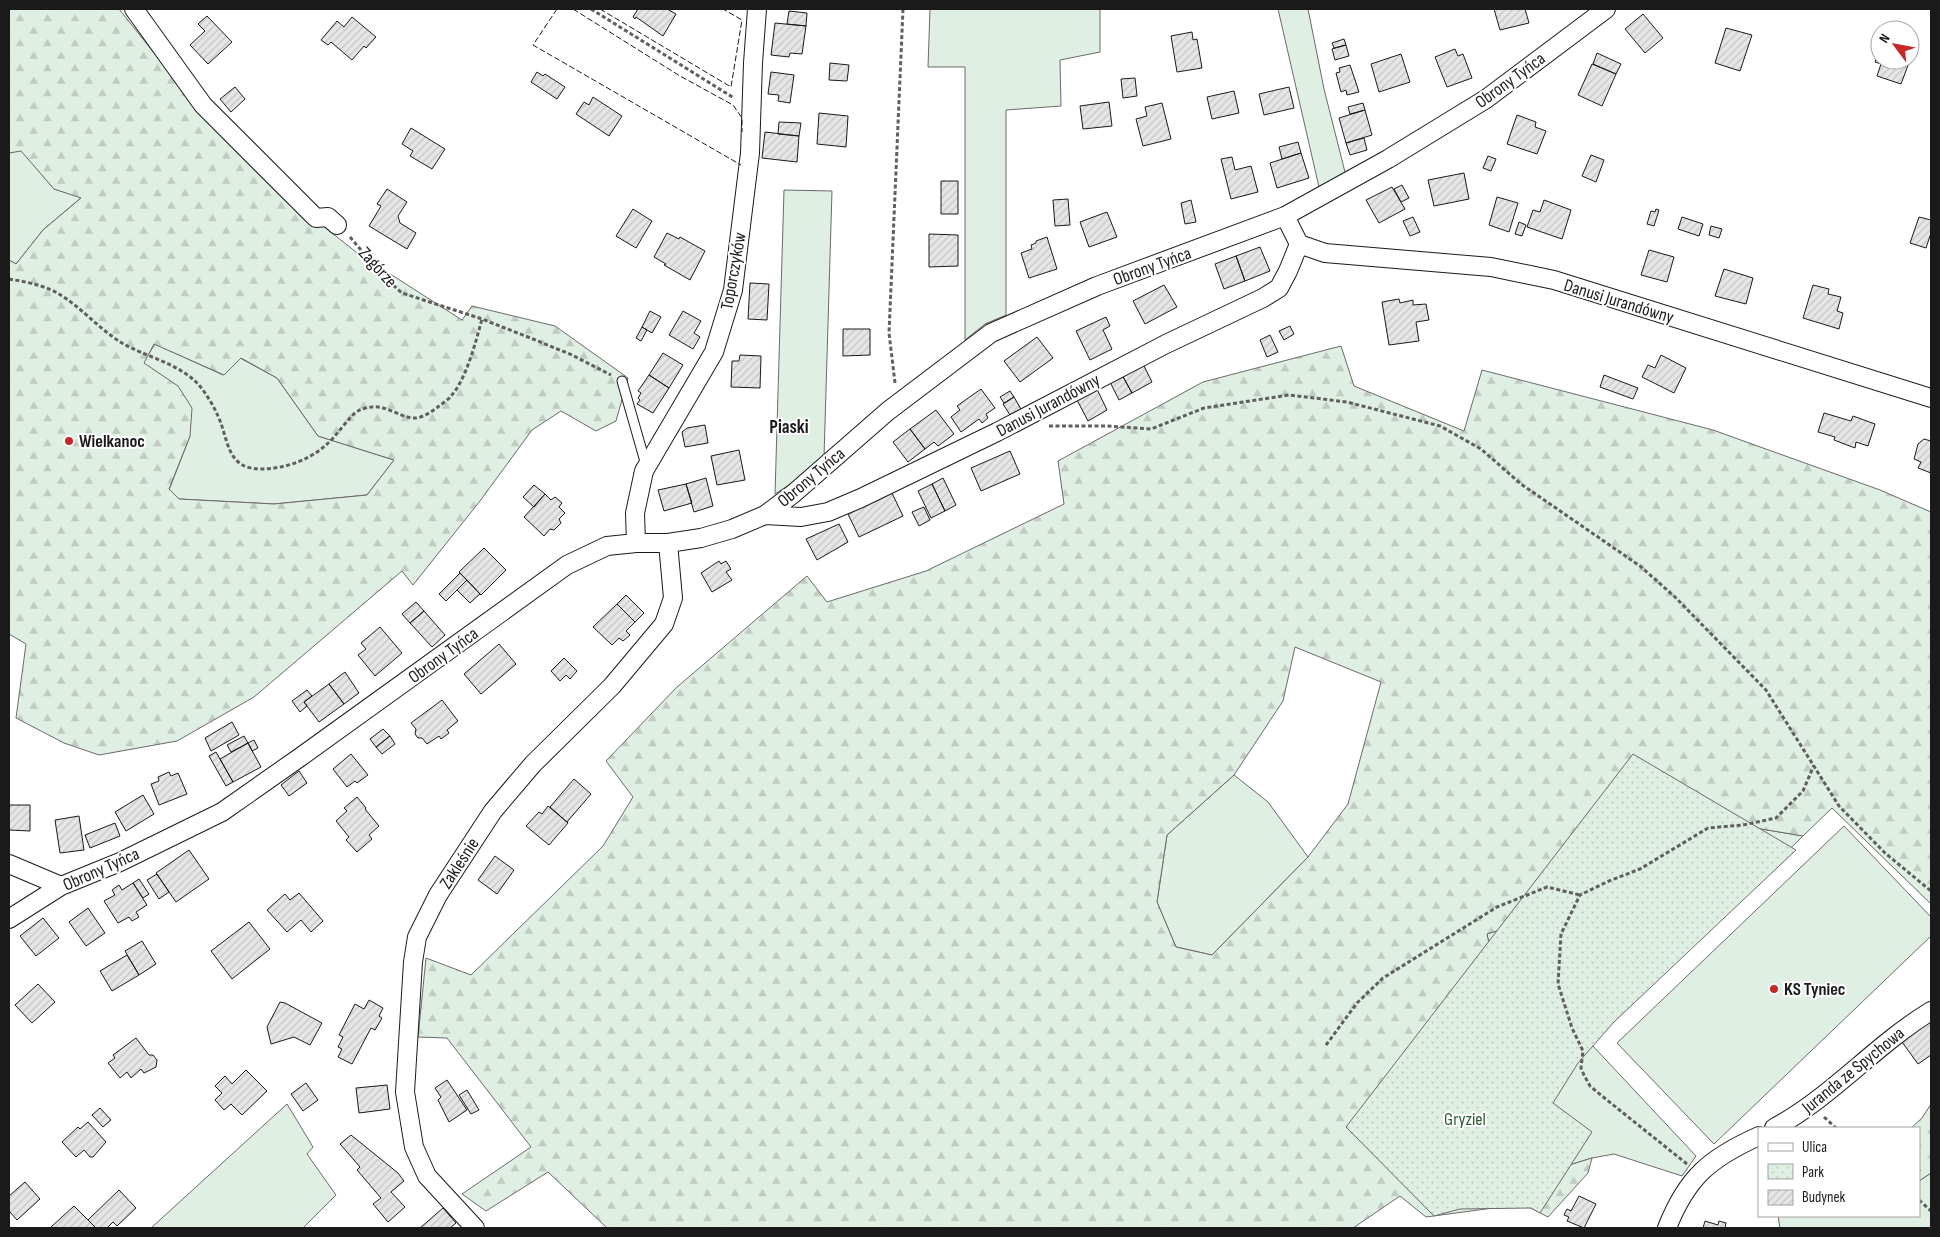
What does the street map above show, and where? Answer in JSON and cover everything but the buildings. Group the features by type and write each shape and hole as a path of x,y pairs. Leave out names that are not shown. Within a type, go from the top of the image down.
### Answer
{"street":[{"path":"134,9 202,105 316,218 328,217 337,225"},
{"name":"Toporczyków","path":"636,543 635,512 644,471 714,352 734,290 750,153 753,63 758,9"},
{"name":"Obrony Tyńca","path":"9,919 61,886 120,862 222,812 567,565 607,546 636,543 668,543 701,538 732,529 765,515 793,494 898,403 991,333 1097,286 1285,216 1388,160 1486,99 1606,9"},
{"path":"1285,216 1299,244"},
{"name":"Danusi Jurandówny","path":"765,515 801,517 828,512 861,498 997,432 1166,344 1263,298 1278,288 1299,244 1326,253 1491,267 1554,280 1931,398"},
{"name":"Zakleśnie","path":"475,1228 427,1176 414,1147 405,1092 412,962 417,937 438,895 493,811 533,764 612,686 664,624 674,598 668,543"},
{"path":"9,864 61,886"},
{"name":"Juranda ze Spychowa","path":"1776,1127 1805,1110 1911,1023 1931,1011"},
{"path":"1667,1228 1685,1191 1698,1173 1717,1158 1758,1137"}],"lane":[{"path":"622,381 647,465"}],"path":[{"path":"591,9 751,109"},
{"path":"898,403 889,333 903,9"},
{"name":"Zagórze","path":"337,225 356,243 384,277 402,293 482,320 572,355 622,381"},
{"path":"9,279 34,284 59,294 91,321 122,343 176,368 197,383 210,400 218,416 227,447 235,460 243,466 259,469 293,464 313,454 327,445 358,411 374,406 415,418 432,412 452,396 474,350 482,320"},
{"path":"1041,426 1107,426 1151,429 1204,408 1290,395 1347,402 1440,426 1481,449 1521,484 1640,566 1675,597 1766,690 1839,806 1885,854 1931,891"},
{"path":"1698,1173 1590,1086 1581,1068 1583,1051 1572,1028 1558,984 1561,934 1580,896 1609,881 1640,869 1708,828 1743,825 1776,818 1803,791 1814,765"},
{"path":"1326,1045 1357,1003 1383,978 1497,907 1547,887 1580,896"},
{"path":"1920,1201 1931,1211"}],"green space":[{"path":"119,9 191,99 293,202 356,252 462,320 472,306 555,326 628,378 616,421 596,431 561,411 532,430 480,501 413,585 402,571 254,697 177,741 99,755 64,743 16,718 26,644 9,634 9,260 16,264 43,230 81,198 54,189 21,151 9,153 9,10","holes":["154,344 224,375 241,358 277,378 318,436 394,460 367,495 274,504 179,499 169,489 190,436 192,408 178,386 144,363"]},
{"path":"930,9 1100,9 1100,52 1060,60 1061,106 1006,110 1006,315 985,324 965,340 965,67 928,67"},
{"path":"1278,9 1308,9 1324,89 1346,176 1319,187"},
{"path":"21,150 54,189 82,197 43,230 16,264 9,260 9,153"},
{"path":"784,190 832,191 824,457 798,479 775,494"},
{"path":"155,344 223,375 240,358 277,378 318,436 394,460 367,495 274,504 179,499 169,490 190,436 143,363"},
{"path":"1341,346 1354,386 1464,431 1482,370 1713,430 1880,490 1931,512 1931,904 1832,808 1803,836 1708,820 1566,909 1487,934 1537,1175 1592,1158 1588,1173 1548,1217 1523,1204 1426,1217 1400,1196 1353,1228 607,1228 548,1172 486,1211 462,1194 531,1147 447,1038 418,1037 426,958 471,975 603,846 633,797 606,761 677,687 807,576 827,602 926,571 1064,504 1058,461 1203,382","holes":["1295,647 1381,682 1348,804 1308,857 1212,955 1176,947 1157,902 1167,835 1234,775 1283,701"]},
{"name":"Gryziel","path":"1633,754 1796,850 1614,1022 1578,1063 1553,1103 1592,1132 1540,1213 1531,1208 1460,1209 1434,1216 1346,1127"},
{"path":"1234,775 1268,802 1308,857 1212,955 1176,947 1157,902 1167,835"},
{"path":"1708,820 1803,836 1591,1044 1696,1156 1682,1176 1614,1154 1592,1158 1537,1175 1487,934 1566,909"},
{"name":"KS Tyniec","path":"1844,826 1931,917 1931,936 1714,1144 1617,1043"},
{"path":"287,1104 313,1147 307,1154 336,1195 303,1228 151,1228"},
{"path":"1931,1104 1931,1173 1920,1180 1920,1127 1912,1127 1922,1118"},
{"path":"1931,1173 1931,1228 1780,1228 1778,1217 1920,1217 1920,1180"}],"fence":[{"path":"557,9 533,45 741,165"},
{"path":"573,9 680,76 733,105 742,118 742,132"},
{"path":"600,9 731,87 742,20 723,9"}],"place":[{"name":"Wielkanoc","path":"69,441"},
{"name":"KS Tyniec","path":"1774,989"}],"district":[{"name":"Piaski","path":"789,426"}]}
